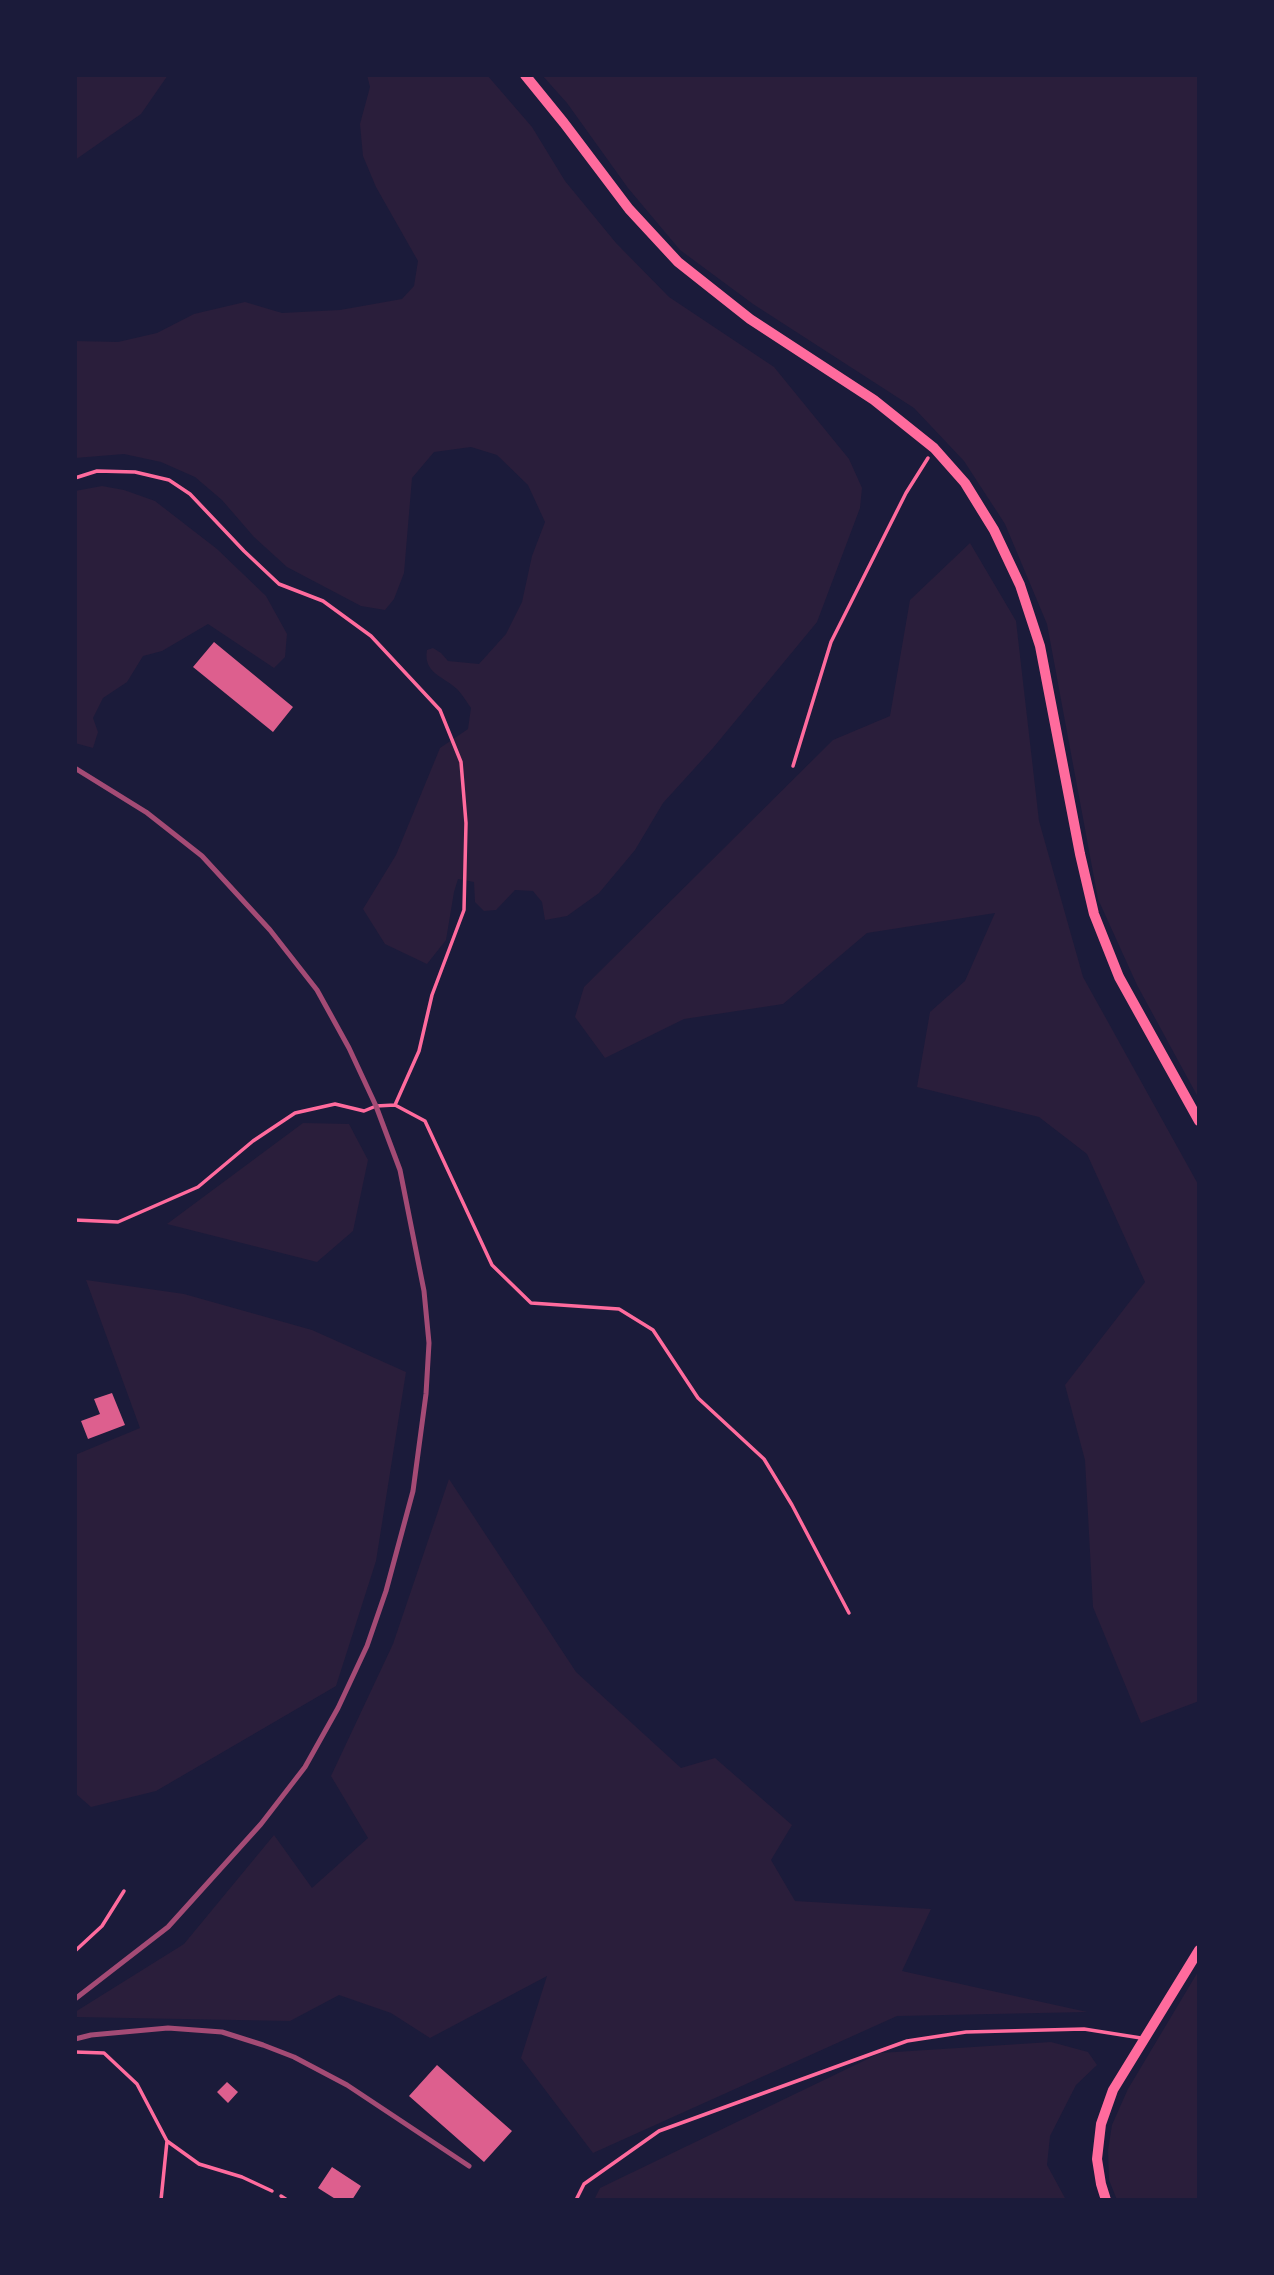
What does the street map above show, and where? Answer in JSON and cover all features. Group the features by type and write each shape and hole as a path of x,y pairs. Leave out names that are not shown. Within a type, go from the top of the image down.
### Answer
{"street":[{"path":"525,75 629,209 678,262 750,319 874,400 934,448 972,495 994,530 1020,585 1040,646 1094,914 1119,977 1199,1121"},
{"path":"1107,2200 1097,2159 1101,2124 1113,2090 1199,1950"}],"lane":[{"path":"75,478 97,471 135,472 169,480 190,494 279,584 323,601 371,636 440,710 461,762 466,824 464,910 432,995 419,1051 395,1105"},
{"path":"75,1220 118,1222 198,1187 253,1141 295,1113 335,1104 364,1111 376,1106 395,1105 425,1121 492,1265 531,1303 619,1309 653,1330 698,1398 764,1459 792,1505 849,1613"},
{"path":"576,2200 584,2184 659,2131 907,2040 965,2032 1084,2029 1143,2039"},
{"path":"281,2196 287,2200"}],"path":[{"path":"793,766 831,642 906,493 934,448"},
{"path":"75,1951 102,1926 124,1891"},
{"path":"75,2052 104,2053 137,2084 167,2141 198,2164 242,2177 281,2196"},
{"path":"162,2200 167,2141"}],"shaded area":[{"path":"75,75 168,75 141,114 75,160"},
{"path":"367,75 487,75 532,127 565,181 616,243 669,297 774,367 849,459 862,488 860,508 817,622 713,748 663,803 635,850 599,893 567,916 545,920 542,902 533,891 515,890 496,910 484,911 475,902 474,882 458,879 446,940 427,964 385,944 363,909 396,855 440,748 468,729 471,708 457,689 431,669 427,650 433,648 448,661 479,664 506,634 522,602 532,556 545,522 528,485 497,455 471,447 434,452 412,478 404,573 394,599 385,610 361,606 287,567 254,537 222,500 195,477 161,462 124,454 75,458 75,341 118,342 157,333 194,314 245,302 282,313 340,310 402,299 414,286 418,261 376,187 363,156 360,124 370,87"},
{"path":"542,75 1199,75 1199,1099 1137,985 1098,899 1047,624 1005,524 964,461 914,408 753,304 680,250 628,188 567,103"},
{"path":"102,486 124,490 155,501 217,549 266,596 287,634 285,657 274,668 208,624 162,651 143,656 127,682 103,698 93,718 98,732 93,748 75,743 75,491"},
{"path":"970,543 1016,621 1039,821 1083,977 1199,1186 1199,1701 1141,1723 1093,1607 1085,1460 1065,1385 1145,1282 1087,1154 1039,1117 917,1087 930,1012 965,981 995,913 867,933 783,1004 684,1019 605,1058 575,1017 584,987 833,740 890,716 910,600"},
{"path":"303,1123 349,1124 368,1160 353,1231 317,1262 167,1224"},
{"path":"86,1280 184,1294 312,1330 406,1372 376,1561 336,1686 156,1791 91,1807 75,1793 75,1455 140,1428"},
{"path":"449,1479 576,1672 681,1768 715,1758 792,1825 771,1860 795,1901 931,1909 902,1971 1087,2012 897,2016 593,2153 521,2058 547,1976 430,2038 391,2013 339,1995 290,2021 75,2017 75,2012 184,1944 274,1835 312,1888 368,1838 331,1776 393,1644"},
{"path":"1199,1970 1199,2200 1117,2200 1109,2180 1108,2150 1112,2125 1128,2089"},
{"path":"1051,2042 1088,2052 1097,2065 1076,2085 1050,2136 1047,2165 1066,2200 594,2200 600,2188 880,2053"}],"building":[{"path":"214,642 293,707 273,732 193,667"},
{"path":"112,1393 125,1425 88,1439 81,1421 100,1414 94,1399"},
{"path":"437,2065 512,2131 484,2162 409,2096"},
{"path":"227,2082 238,2092 228,2103 217,2092"},
{"path":"332,2167 361,2186 352,2200 337,2200 318,2188"}],"railway":[{"path":"75,768 146,812 202,856 270,930 317,990 349,1048 376,1106 400,1170 424,1291 429,1343 426,1394 413,1491 386,1591 367,1646 338,1708 305,1767 261,1824 168,1927 75,1999"},
{"path":"75,2039 168,2028 222,2032 263,2045 294,2057 347,2085 469,2166"}]}
